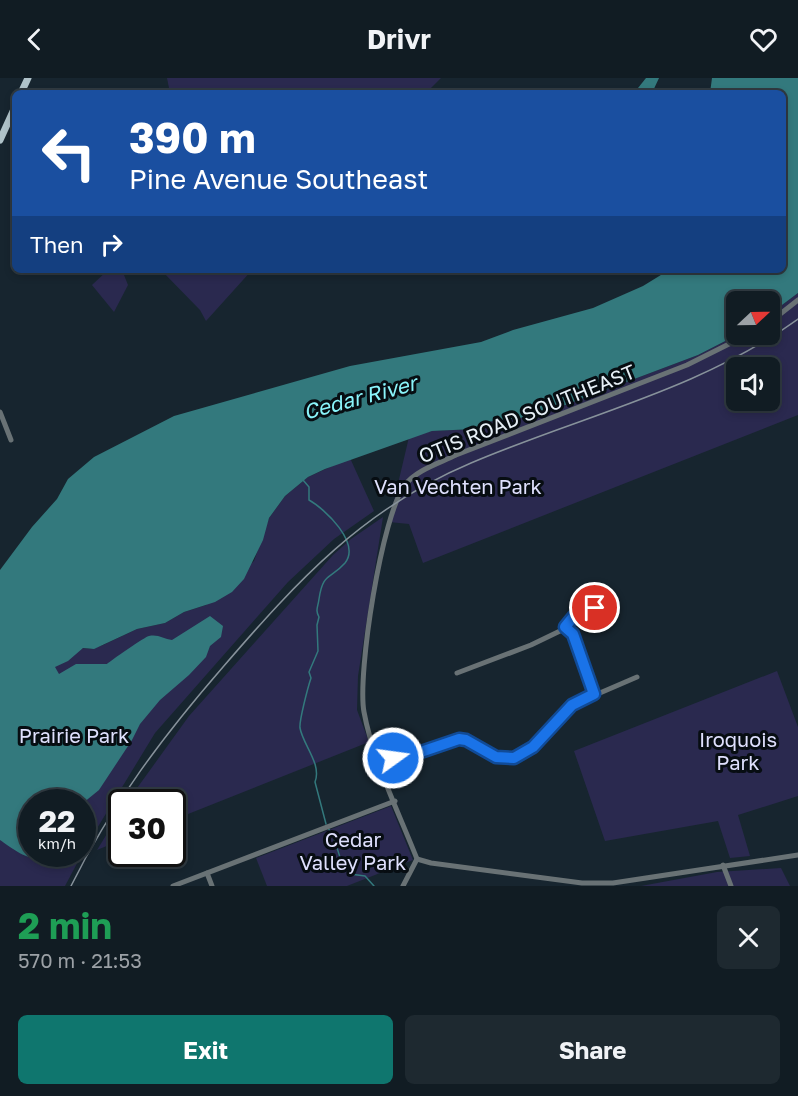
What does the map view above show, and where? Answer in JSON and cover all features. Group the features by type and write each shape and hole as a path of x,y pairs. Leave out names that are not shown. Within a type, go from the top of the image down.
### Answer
{"main road":[{"path":"0,140 4,125 12,112"}],"street":[{"path":"780,314 798,300"},
{"name":"OTIS ROAD SOUTHEAST","path":"417,859 378,757 363,704 365,648 394,503 405,484 425,470 456,455 687,365 727,345"},
{"path":"0,412 11,440"},
{"path":"457,673 531,645 565,627 574,616 610,602"},
{"path":"565,627 573,634 594,694"},
{"path":"378,757 406,757 459,739 466,740 496,757 514,758 533,747 572,705 637,677"},
{"path":"173,886 394,801"},
{"path":"403,886 417,859 431,864 582,883 634,881 723,865 798,855"},
{"path":"723,865 731,886"},
{"path":"207,873 212,886"}],"green space":[{"path":"167,78 441,78 429,90 169,90"},
{"path":"105,273 123,273 128,285 114,312 92,285"},
{"path":"164,273 249,273 206,321 200,310"},
{"name":"Van Vechten Park","path":"798,293 798,415 423,563 409,524 389,522 409,437 432,431 475,429 486,422 536,416 698,355 726,341 726,345 780,345 780,306"},
{"name":"Prairie Park","path":"350,458 374,511 334,539 288,582 155,733 121,789 108,789 108,810 96,830 96,789 18,789 18,867 75,867 65,886 0,886 0,702 83,648 91,649 103,645 137,629 165,623 184,612 206,605 254,561 269,518 285,496 308,477"},
{"name":"Prairie Park","path":"383,517 358,676 357,710 369,742 186,815 186,789 136,789 189,716 333,555 351,539"},
{"name":"Iroquois Park","path":"777,671 798,727 798,796 738,815 750,856 730,858 718,821 605,841 574,751"},
{"name":"Cedar Valley Park","path":"391,806 413,860 347,886 267,886 256,858"},
{"path":"108,832 108,845 97,850"},
{"path":"781,868 790,886 641,886 717,872"}],"water":[{"path":"646,78 659,78 653,90 636,90"},
{"name":"Cedar River","path":"712,78 798,78 798,293 780,306 780,291 726,291 726,341 698,355 536,416 486,422 475,429 432,431 308,477 285,496 269,518 263,540 244,579 232,592 215,602 184,612 165,623 137,629 94,649 83,648 68,661 55,667 59,674 76,664 107,664 146,637 155,636 172,640 210,616 223,626 221,637 210,646 206,657 160,700 140,724 99,790 96,792 96,789 18,789 18,852 0,840 0,570 32,527 57,499 68,479 94,457 174,416 350,366 481,342 513,330 593,308 643,286 664,273 786,273 786,90 710,90"}],"waterway":[{"path":"303,480 309,487 309,500 324,511 339,527 345,537 349,555 345,563 325,580 321,590 317,610 319,617 318,651 309,672 311,678 300,724 316,768 315,782 326,824"},
{"path":"328,828 347,870"},
{"path":"350,874 365,876 374,886"}],"railway":[{"path":"71,886 121,799 180,719 278,605 335,550 365,525 433,481 513,446 639,400 721,365 760,344 798,319"}],"route":[{"path":"393,758 406,757 459,739 466,740 503,759 514,758 527,752 565,711 594,694 573,634 565,627 574,616 595,608"}]}
